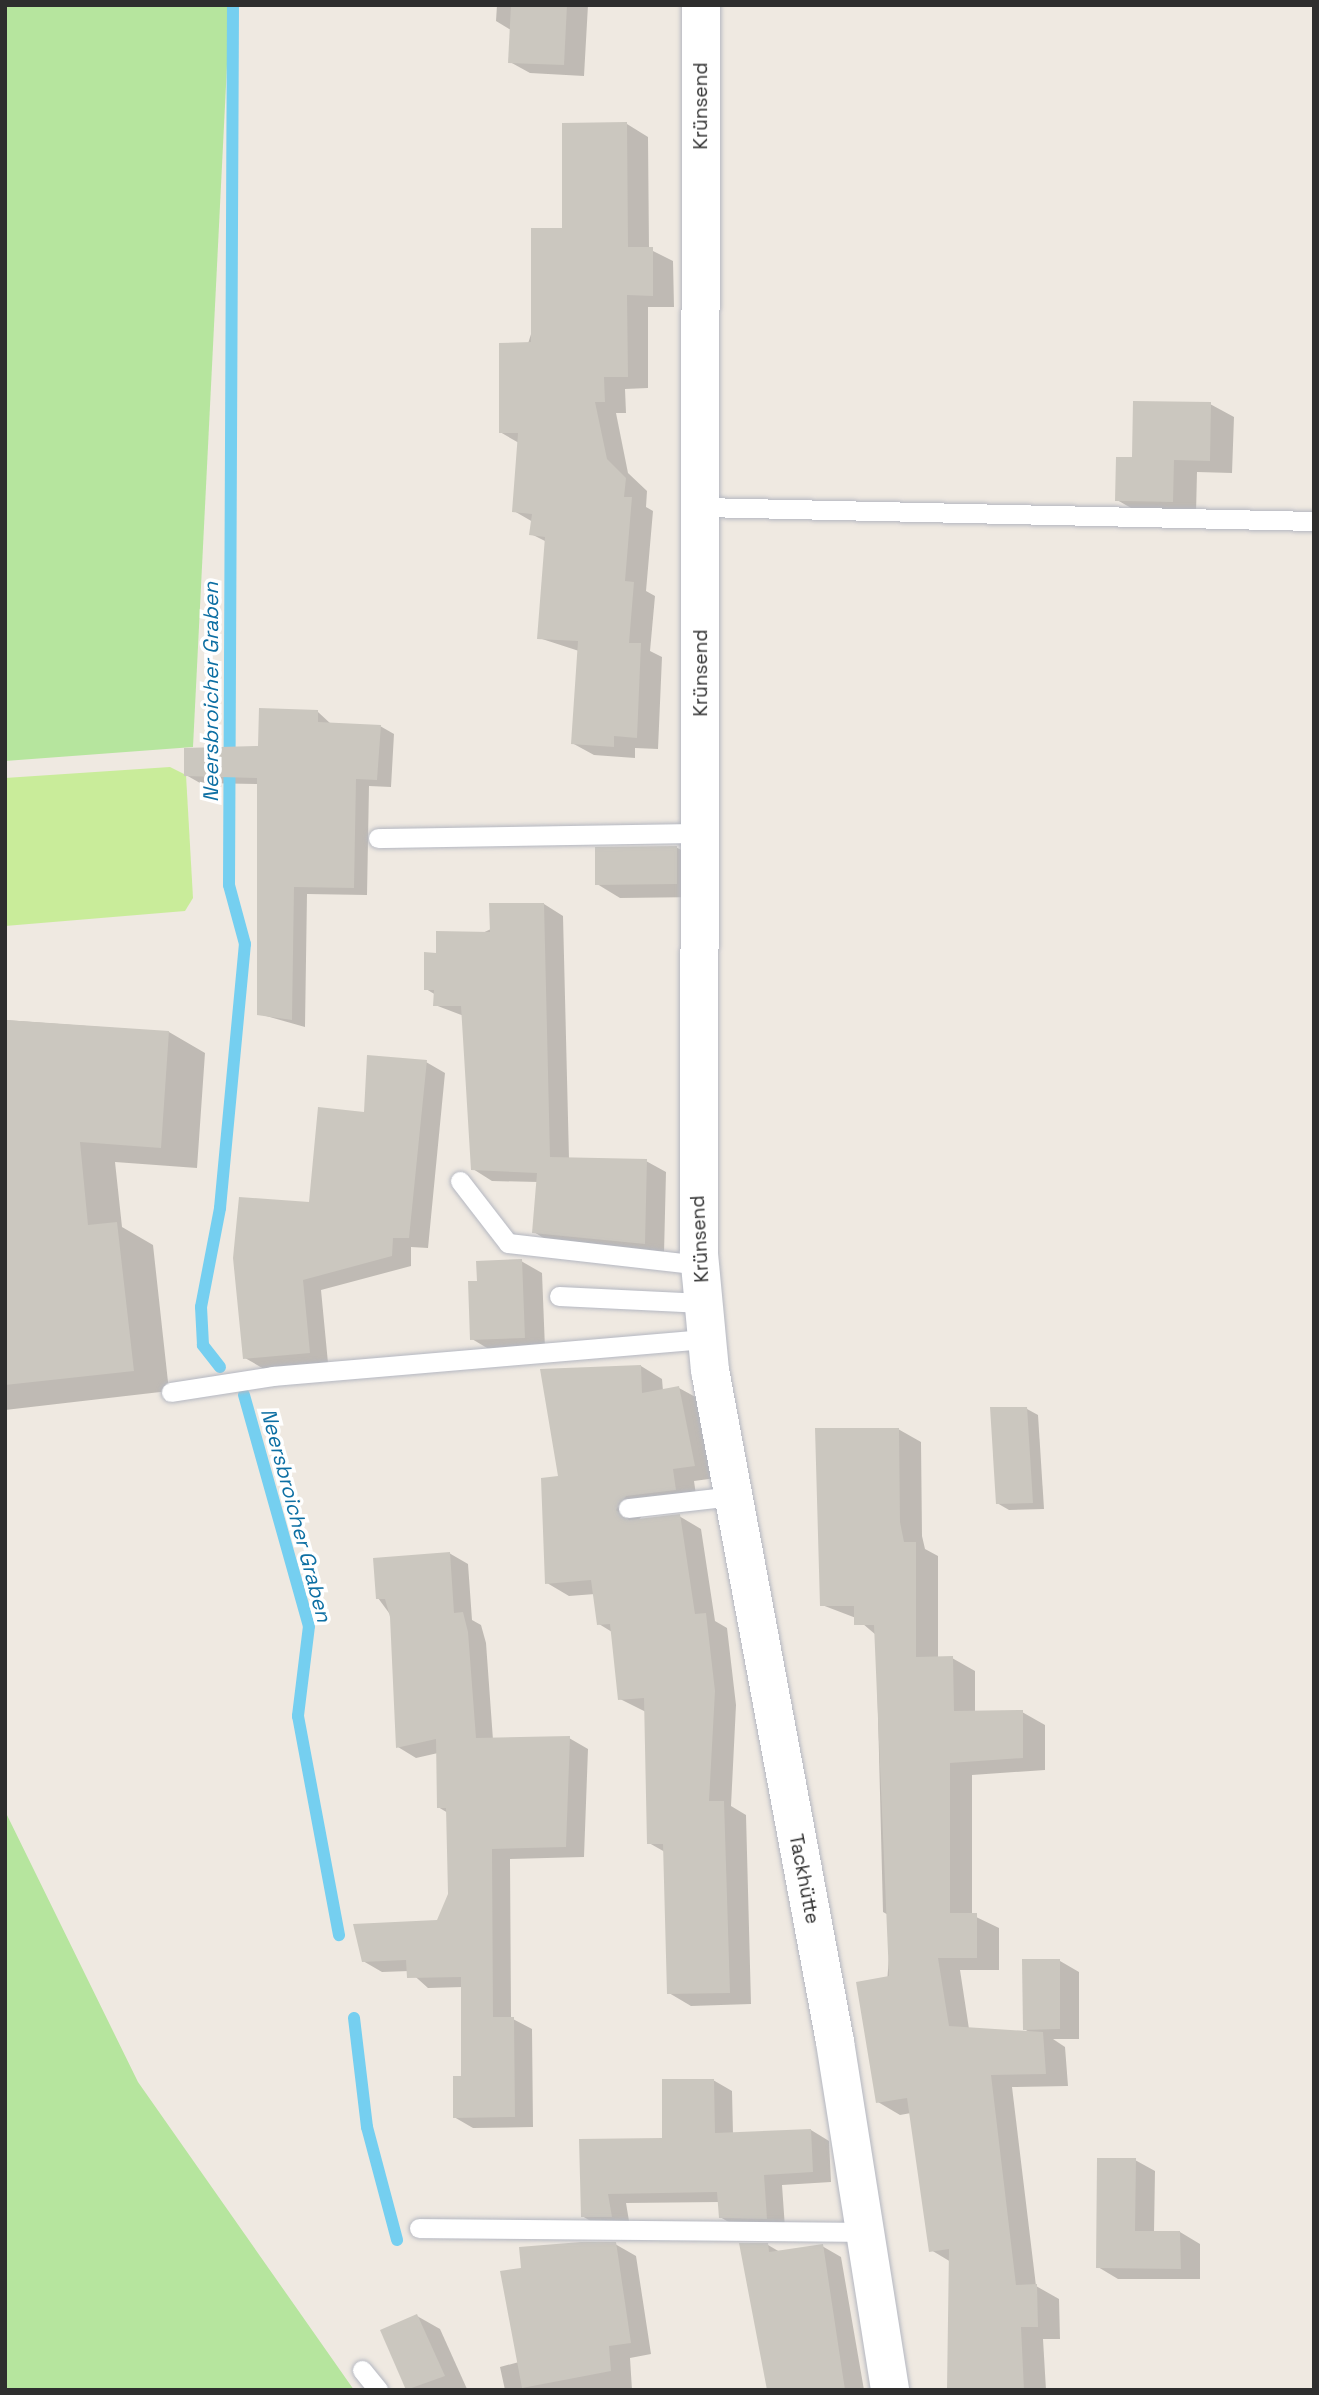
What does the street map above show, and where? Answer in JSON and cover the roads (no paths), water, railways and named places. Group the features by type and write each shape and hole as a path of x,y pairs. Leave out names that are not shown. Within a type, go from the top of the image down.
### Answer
{"street":[{"name":"Krünsend","path":"701,5 700,1265 706,1337"},
{"name":"Tackhütte","path":"706,1337 865,2232 890,2390"}],"lane":[{"path":"702,508 1314,521"},
{"path":"378,838 700,833"},
{"path":"460,1181 508,1243 700,1265"},
{"path":"559,1296 706,1337"},
{"path":"171,1392 273,1376 706,1337"},
{"path":"628,1508 733,1496"},
{"path":"419,2228 865,2232"},
{"path":"362,2370 378,2390"}],"waterway":[{"name":"Neersbroicher Graben","path":"220,1367 203,1345 201,1307 220,1208 245,944 229,885 233,5"},
{"name":"Neersbroicher Graben","path":"244,1395 309,1626 298,1716 339,1935"},
{"name":"Neersbroicher Graben","path":"354,2018 367,2127 397,2240"}]}
